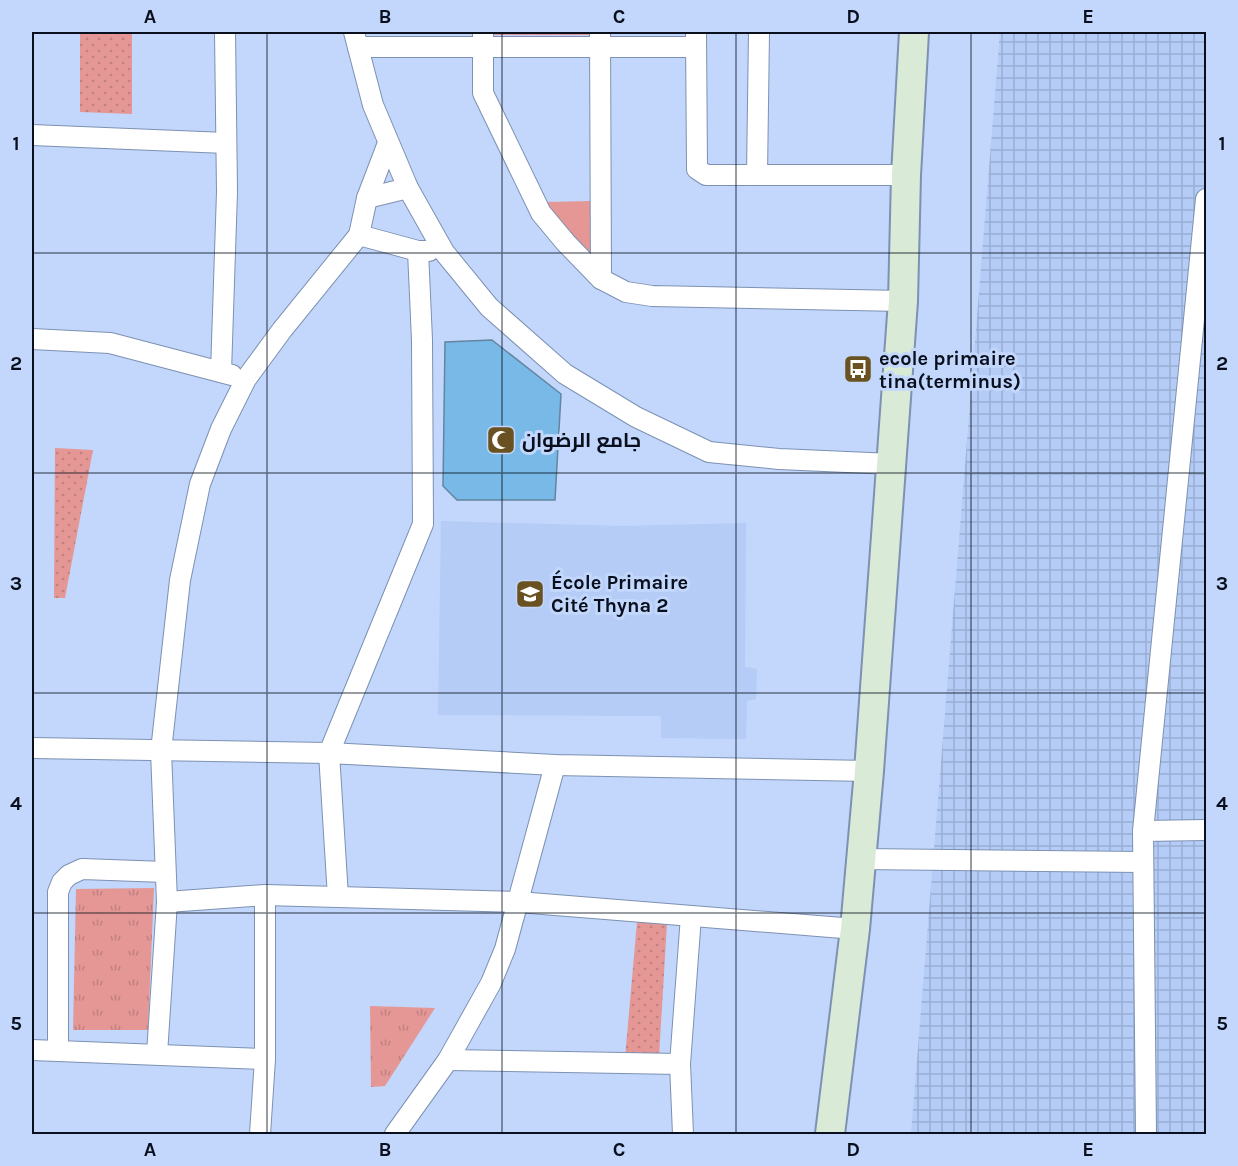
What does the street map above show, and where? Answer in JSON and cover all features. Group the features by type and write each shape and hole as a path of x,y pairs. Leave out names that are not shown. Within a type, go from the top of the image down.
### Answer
{"street":[{"path":"221,372 227,192 225,32"},
{"path":"757,175 759,32"},
{"path":"830,1134 855,929 869,771 903,301 906,175 914,32"},
{"path":"892,464 779,459 709,452 636,417 565,374 489,307 444,252 408,188 388,142 373,105 356,39 696,39 697,169 706,175 906,175"},
{"path":"600,39 601,279"},
{"path":"483,40 483,93 541,213 601,279 626,292 652,296 903,301"},
{"path":"32,135 226,143"},
{"path":"157,1054 167,902 161,751 180,580 200,484 221,429 246,379 282,330 359,235 367,198 388,142"},
{"path":"367,198 408,188"},
{"path":"1146,1134 1143,831 1206,199"},
{"path":"359,235 418,251 444,252"},
{"path":"338,897 329,753 423,524 422,340 418,251"},
{"path":"32,339 110,344 246,379"},
{"path":"32,748 329,753 555,765 869,771"},
{"path":"395,1134 448,1060 492,983 505,949 555,765"},
{"path":"1143,831 1206,830"},
{"path":"861,859 1143,861"},
{"path":"58,1050 58,892 62,882 69,875 82,869 165,872"},
{"path":"167,902 265,895 518,902 855,929"},
{"path":"260,1134 265,1059 265,895"},
{"path":"683,1134 680,1064 691,916"},
{"path":"32,1050 265,1059"},
{"path":"448,1060 680,1064"}],"shaded area":[{"path":"1000,32 1206,32 1206,1134 911,1134"},
{"path":"441,521 622,526 746,523 745,667 757,669 756,699 747,701 746,739 661,738 661,716 438,715"}],"green space":[{"path":"80,32 132,32 132,114 80,112"},
{"path":"492,32 589,32 589,35 492,35"},
{"path":"591,201 591,252 572,239 546,202"},
{"path":"55,448 93,450 65,598 54,598"},
{"path":"154,888 148,1030 73,1030 76,889"},
{"path":"637,922 667,923 659,1057 625,1058"},
{"path":"370,1006 435,1008 385,1086 371,1087"}],"building":[{"name":"جامع الرضوان","path":"492,340 561,394 555,500 457,500 443,486 445,342"}],"place":[{"name":"ecole primaire tina(terminus)","path":"858,369"},
{"name":"جامع الرضوان","path":"501,440"},
{"name":"École Primaire Cité Thyna 2","path":"530,594"}]}
